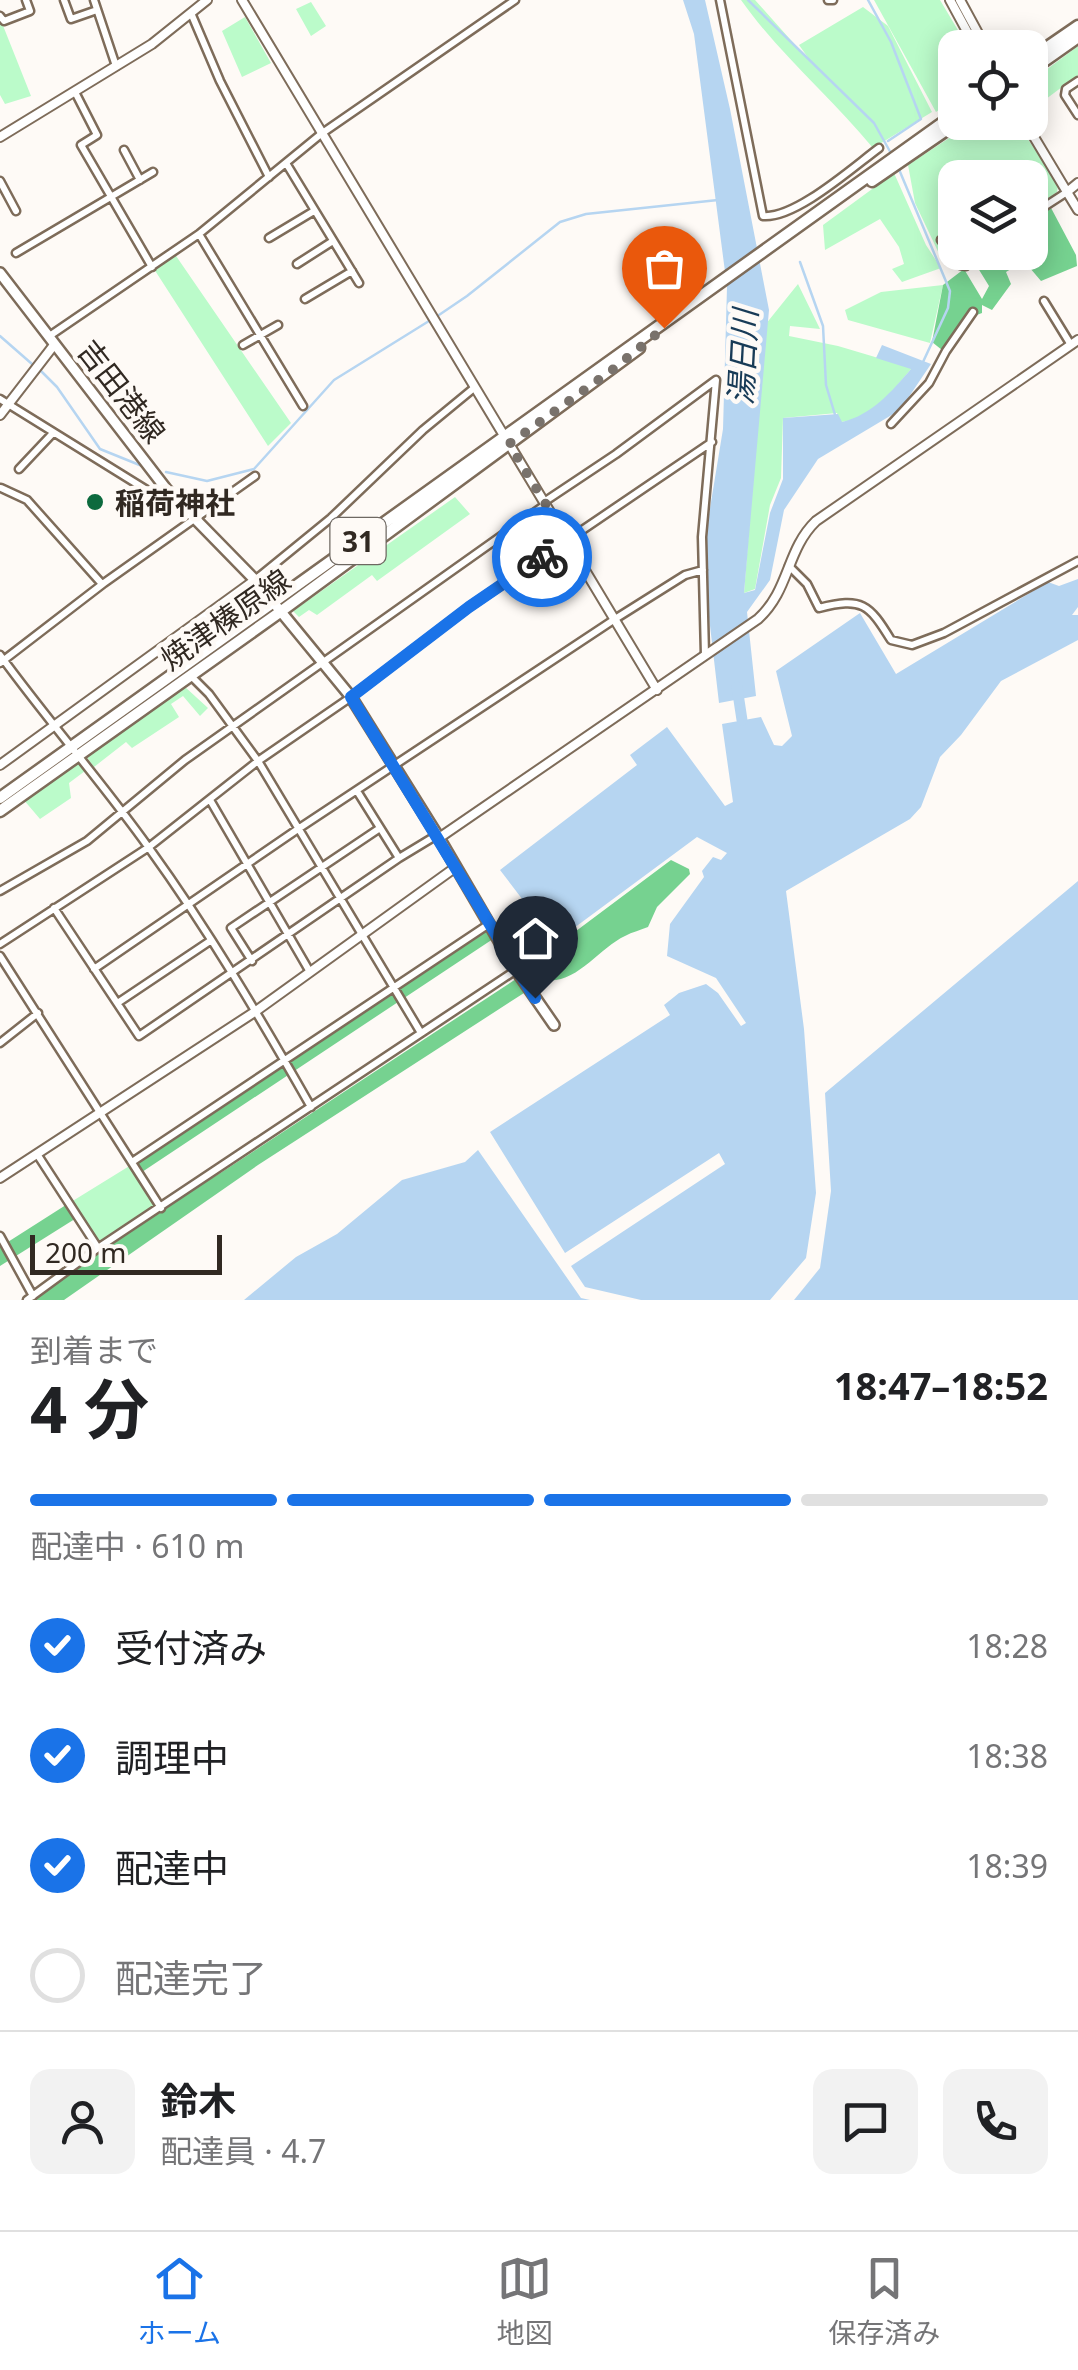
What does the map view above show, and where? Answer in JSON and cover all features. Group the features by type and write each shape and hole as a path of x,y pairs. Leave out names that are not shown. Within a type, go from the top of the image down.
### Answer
{"main road":[{"path":"1048,47 1078,26"},
{"path":"1048,58 1078,37"},
{"name":"焼津榛原線","path":"907,154 938,128"},
{"name":"焼津榛原線","path":"0,811 74,750 507,440 611,371 716,285 799,225 938,135"},
{"name":"吉田港線","path":"0,273 156,476 255,580 351,697 516,970 554,1025"},
{"name":"焼津榛原線","path":"0,798 189,674 276,607"}],"street":[{"path":"0,16 4,21 30,11 26,0"},
{"path":"64,0 70,19 97,10"},
{"path":"94,0 116,66"},
{"path":"0,137 152,44 207,0"},
{"path":"242,0 657,690"},
{"path":"0,415 4,402 51,341 199,234 321,134 515,0"},
{"path":"720,0 763,216 774,217 799,205 879,148"},
{"path":"950,0 966,30"},
{"path":"960,0 976,30"},
{"path":"191,13 220,81 269,176"},
{"path":"1078,80 1066,89 1065,95 1078,115"},
{"path":"76,92 97,135 81,145 152,267"},
{"path":"1036,140 1078,210"},
{"path":"124,150 140,180"},
{"path":"286,163 359,283"},
{"path":"16,253 153,172"},
{"path":"0,181 16,211"},
{"path":"1048,204 1078,183"},
{"path":"269,238 314,210"},
{"path":"199,234 303,406"},
{"path":"297,264 334,241"},
{"path":"305,299 352,271"},
{"path":"54,908 140,1036 340,897 657,690 774,604 804,533 816,521 1074,342 1044,301"},
{"path":"891,424 929,384 973,312"},
{"path":"243,345 278,325"},
{"path":"0,891 70,852 185,760 716,380 702,537 706,654"},
{"path":"0,766 255,580 331,518 423,430 474,388"},
{"path":"4,402 158,497 168,490"},
{"path":"19,469 53,433"},
{"path":"0,944 149,848 258,762 469,607 712,442"},
{"path":"255,476 1,660 149,848 256,1011 311,1107"},
{"path":"2,488 28,500 102,584"},
{"path":"790,566 807,584 819,608 848,601 872,609 891,640 912,646 944,633 1078,561"},
{"path":"94,969 615,618 685,575 703,570"},
{"path":"189,674 234,726 258,762 421,1034"},
{"path":"357,791 400,858"},
{"path":"210,800 311,973"},
{"path":"252,961 231,928 380,828"},
{"path":"0,1178 256,1011 456,867"},
{"path":"132,1162 489,924"},
{"path":"119,1002 210,941"},
{"path":"0,956 161,1208"},
{"path":"0,1236 30,1298 98,1248 516,970"},
{"path":"0,1043 38,1013"},
{"path":"37,1154 98,1248"}],"green space":[{"path":"741,0 755,0 814,66 799,45 863,7 888,26 932,112 873,148"},
{"path":"874,0 940,0 958,30 938,30 936,112"},
{"path":"311,2 326,26 311,36 296,9"},
{"path":"245,17 271,63 242,77 222,31"},
{"path":"0,18 31,96 5,104 0,95"},
{"path":"1078,46 1078,75 1048,98 1048,68"},
{"path":"946,140 1028,140 1042,160 938,160 938,251 915,203 908,165"},
{"path":"1048,169 1058,184 1057,192 1048,199"},
{"path":"894,173 938,269 902,282 892,269 904,264 899,247 880,219 825,250 823,225"},
{"path":"1048,207 1076,255 1077,266 1041,281 1032,270 1048,270"},
{"path":"174,253 291,423 268,446 154,269"},
{"path":"965,270 982,299 989,286 979,270 1009,270 1006,272 1011,284 992,310 982,305 982,313 969,318 942,350 932,342 943,285"},
{"path":"798,284 820,329 790,326 789,336 912,368 881,402 852,420 841,422 837,413 783,418 781,478 770,505 755,589 744,593 765,325"},
{"path":"943,285 930,343 848,320 845,310 881,292"},
{"path":"455,497 470,514 377,581 372,575 317,615 309,610 299,617 293,611"},
{"path":"184,686 208,708 200,716 183,696 171,704 179,717 132,748 126,742 94,767 85,755"},
{"path":"78,760 85,771 69,783 71,798 40,819 23,799"},
{"path":"671,860 689,869 690,874 657,907 648,927 615,942 567,977 545,980 537,960 542,939 556,946"},
{"path":"489,924 496,937 139,1174 132,1162"},
{"path":"516,979 524,993 258,1165 64,1300 27,1300 98,1248 222,1172"},
{"path":"131,1165 156,1207 99,1243 71,1202"},
{"path":"69,1203 78,1217 0,1266 0,1247"}],"water":[{"path":"683,0 705,0 769,310 744,593 755,590 770,513 783,479 783,418 838,414 842,422 872,408 911,369 876,358 882,345 931,364 900,410 818,459 784,510 770,580 747,612 756,696 719,703 702,557 723,429 727,287 694,34"},
{"path":"1078,579 1078,607 1072,615 1078,615 1078,640 1001,681 940,757 921,807 910,819 786,891 804,1029 816,1193 806,1258 770,1300 641,1300 585,1287 571,1266 725,1164 719,1153 565,1253 490,1132 670,1015 664,1005 679,993 706,984 718,993 741,1026 746,1023 716,978 667,956 670,924 704,877 702,871 713,857 721,860 727,853 697,837 555,942 500,870 637,765 630,755 667,727 725,806 733,802 722,724 761,717 774,745 782,746 792,736 776,671 860,613 896,674 1048,582 1059,586"},
{"path":"1078,881 1078,1300 794,1300 820,1268 831,1191 825,1093"},
{"path":"478,1150 581,1298 590,1300 244,1300 296,1257 337,1234 402,1180 465,1162"}],"waterway":[{"path":"748,0 874,123 892,155"},
{"path":"868,0 891,42 921,119 888,141"},
{"path":"898,167 950,291 948,308 923,362"},
{"path":"436,317 560,222 586,214 718,200"},
{"path":"800,262 823,326 826,385 836,418"},
{"path":"166,472 207,481 254,469 334,380 429,321"},
{"path":"0,336 32,364"},
{"path":"41,371 57,387 100,449 142,466"},
{"name":"湯日川","path":"737,687 742,720"}],"way so far":[{"path":"542,557 567,539 509,444 664,328"}],"place":[{"name":"稲荷神社","path":"95,502"}],"route":[{"path":"535,998 351,697 542,557"}]}
